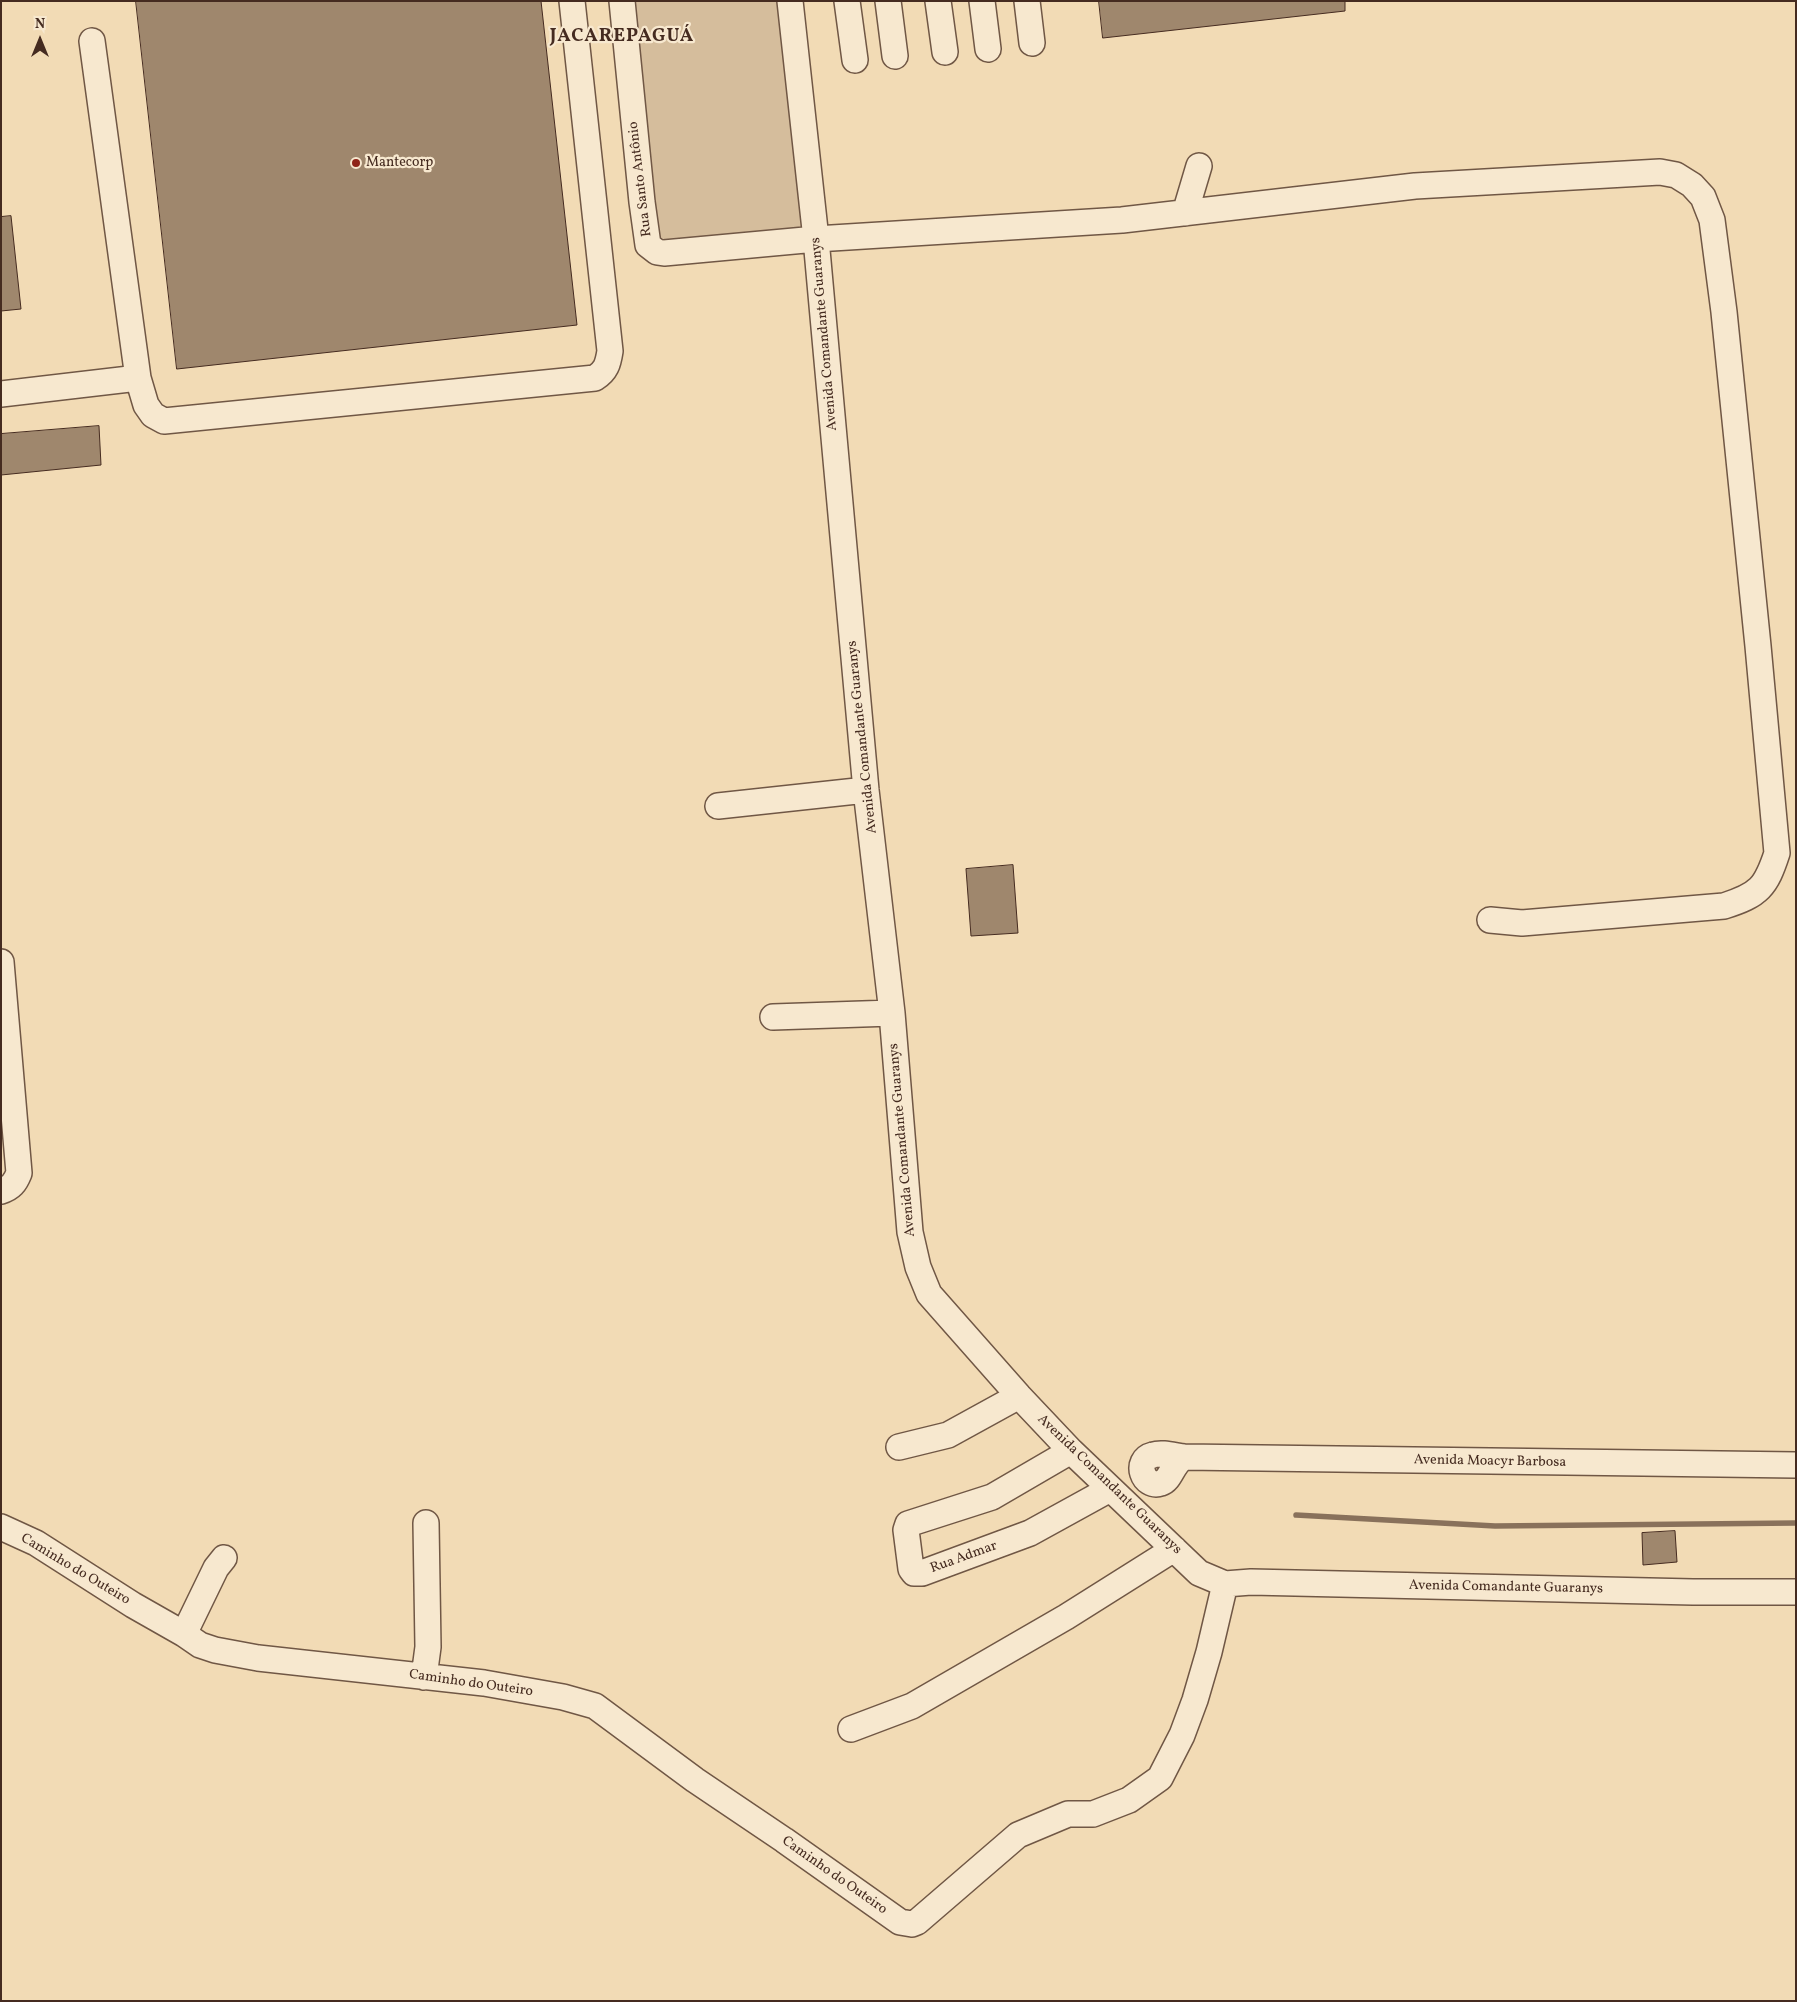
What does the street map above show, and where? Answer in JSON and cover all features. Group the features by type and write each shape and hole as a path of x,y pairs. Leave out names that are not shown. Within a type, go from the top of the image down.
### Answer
{"street":[{"path":"92,41 138,378 146,405 153,416 164,421 595,378 603,373 608,363 610,351 572,1"},
{"name":"Rua Santo Antônio","path":"622,1 642,202 648,245 651,249 664,253 816,239"},
{"name":"Avenida Comandante Guaranys","path":"790,1 816,239 866,790 892,1013 910,1232 918,1267 929,1294 1019,1396 1071,1451 1199,1573 1225,1584 1251,1582 1693,1592 1796,1592"},
{"path":"846,1 855,60"},
{"path":"888,1 895,56"},
{"path":"938,1 945,52"},
{"path":"982,1 988,48"},
{"path":"1027,1 1032,43"},
{"path":"1185,213 1199,166"},
{"path":"816,239 1122,220 1415,186 1660,172 1676,175 1692,185 1703,198 1712,220 1724,312 1777,853 1771,872 1762,887 1744,900 1724,906 1522,922 1490,920"},
{"path":"1,394 138,378"},
{"path":"718,806 866,790"},
{"path":"1,962 19,1173 16,1182 1,1191"},
{"path":"773,1017 892,1013"},
{"path":"899,1447 948,1435 1019,1396"},
{"name":"Rua Admar","path":"1071,1451 992,1496 908,1524 906,1530 911,1570 922,1573 1030,1533 1110,1489"},
{"name":"Avenida Moacyr Barbosa","path":"1184,1457 1796,1465"},
{"path":"424,1677 428,1647 426,1523"},
{"name":"Caminho do Outeiro","path":"1,1527 36,1543 133,1605 200,1645 215,1650 258,1658 484,1684 595,1706 695,1780 905,1924 917,1922 1018,1836 1068,1814 1093,1814 1129,1800 1160,1778 1182,1735 1195,1700 1209,1652 1225,1584"},
{"path":"851,1729 912,1706 1066,1618 1174,1549"},
{"path":"184,1634 216,1568 224,1558"}],"shaded area":[{"path":"629,1 786,1 815,237 684,249 650,232"}],"building":[{"name":"Mantecorp","path":"136,1 541,1 577,325 177,369"},
{"path":"1099,1 1345,1 1345,11 1103,38"},
{"path":"11,216 21,309 1,311 1,217"},
{"path":"99,426 101,465 1,475 1,434"},
{"path":"1013,865 1018,933 971,936 966,869"},
{"path":"1675,1531 1677,1562 1643,1565 1642,1533"}],"waterway":[{"path":"1296,1515 1495,1526 1796,1523"}],"place":[{"name":"Mantecorp","path":"356,163"}],"district":[{"name":"JACAREPAGUÁ","path":"622,38"}]}
